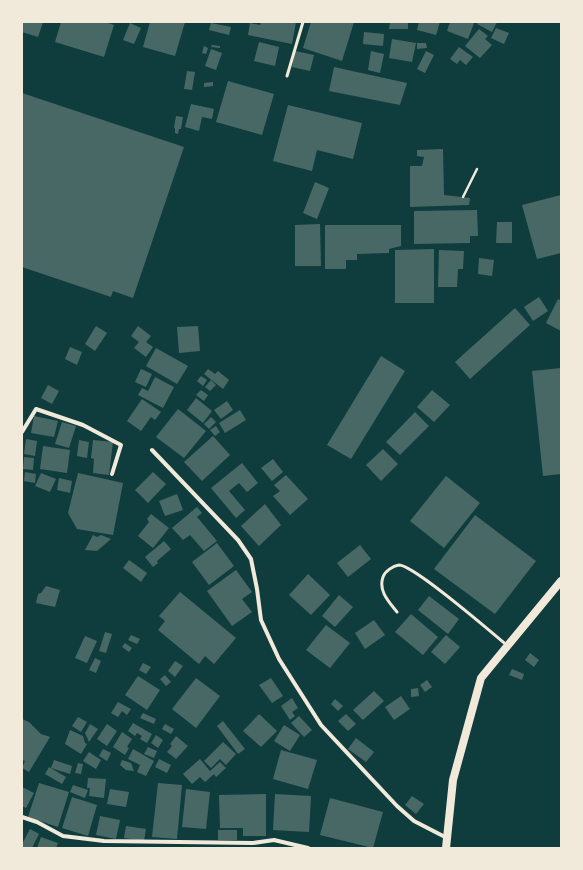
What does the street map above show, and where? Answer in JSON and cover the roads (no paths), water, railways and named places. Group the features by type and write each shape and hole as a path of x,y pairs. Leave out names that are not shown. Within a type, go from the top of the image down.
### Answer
{"main road":[{"path":"446,848 453,780 481,678 561,581"}],"street":[{"path":"22,432 36,409 83,424 121,446 112,474"},
{"path":"152,450 238,540 251,559 257,589 260,620 279,659 321,725 397,806 414,821 447,838"},
{"path":"22,817 37,822 63,836 104,841 253,843 274,840 308,848"}],"lane":[{"path":"287,76 303,22"},
{"path":"397,612 384,595 381,584 383,575 391,568 400,565 411,569 454,601 508,646"}]}
